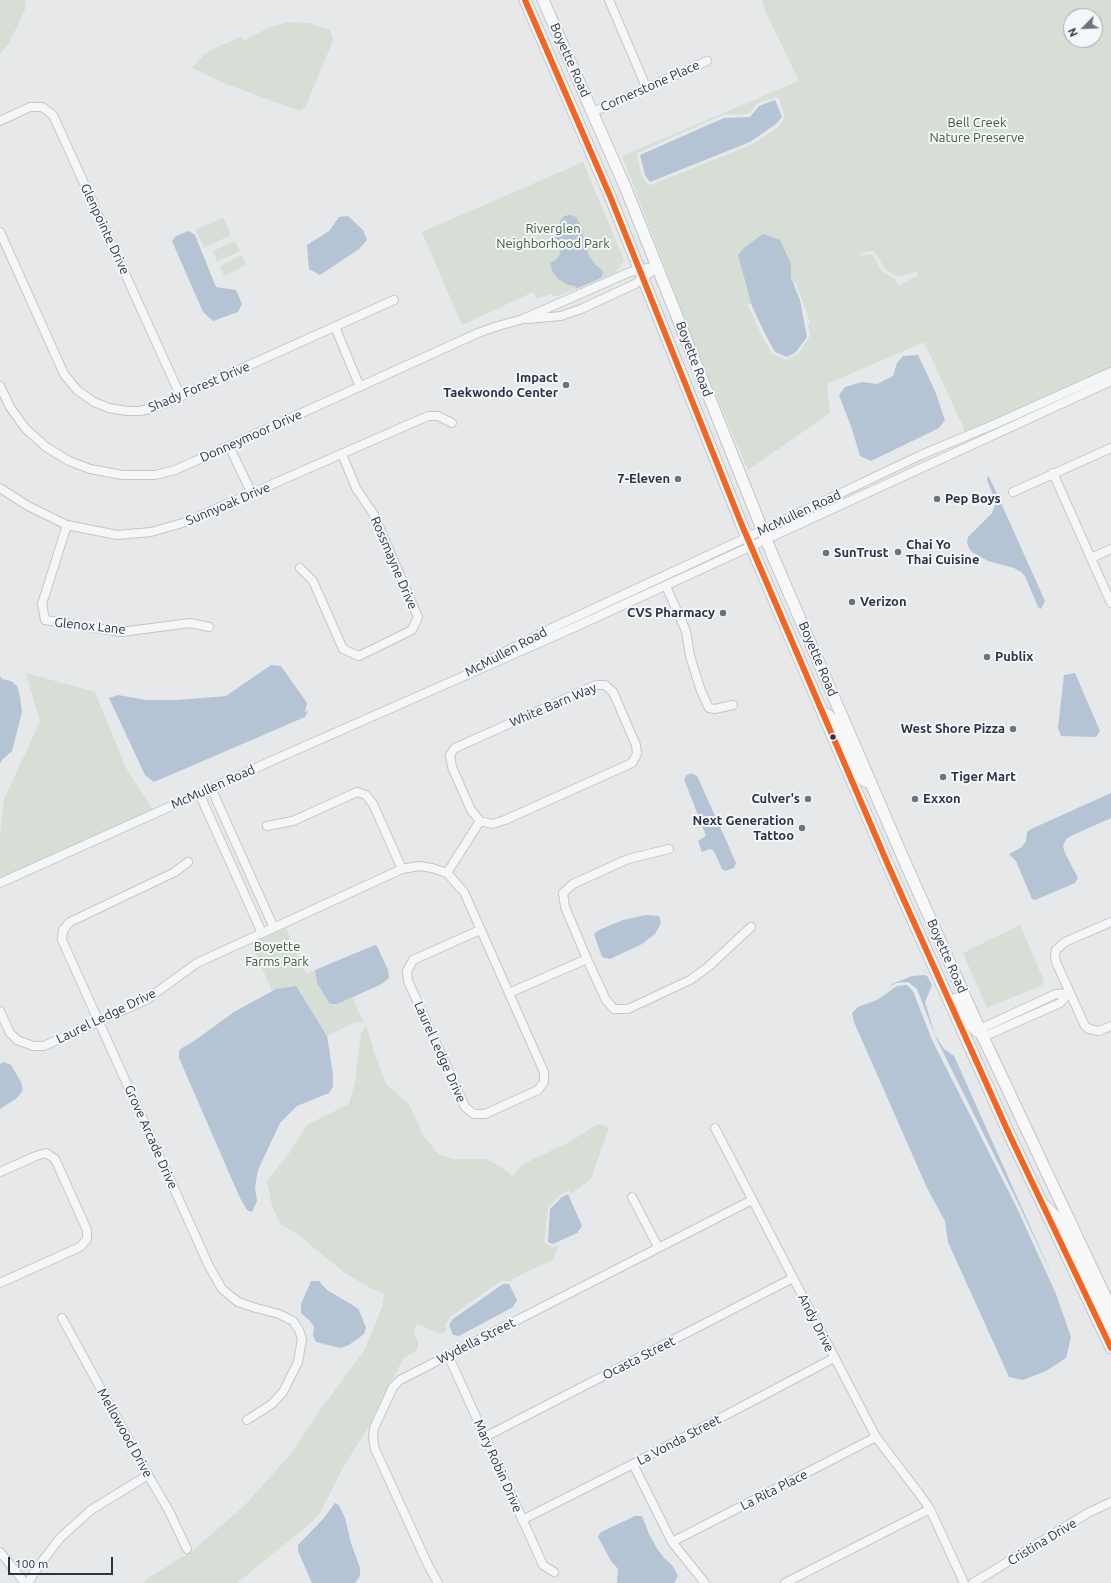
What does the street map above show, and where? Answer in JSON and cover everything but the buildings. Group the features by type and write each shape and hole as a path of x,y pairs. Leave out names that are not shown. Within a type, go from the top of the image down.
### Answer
{"main road":[{"name":"Boyette Road","path":"525,0 582,128 750,542 889,867 1042,1203 1111,1348"},
{"name":"Boyette Road","path":"543,0 593,112 657,266 764,535 871,782 982,1034 1111,1309"},
{"path":"820,708 830,717 839,729 860,776 865,781 871,782 867,794 865,810"},
{"path":"927,951 936,957 940,962 962,1012 971,1025 982,1034"},
{"path":"1042,1203 1062,1225 1111,1328"}],"street":[{"path":"609,0 647,89"},
{"name":"Cornerstone Place","path":"593,112 707,61"},
{"name":"Glenpointe Drive","path":"0,121 30,108 42,107 53,115 182,397"},
{"name":"Shady Forest Drive","path":"0,232 64,374 77,390 94,402 109,408 126,411 140,412 182,397 394,300"},
{"name":"Donneymoor Drive","path":"0,386 10,407 25,428 46,447 69,461 90,469 122,475 155,475 175,470 478,333 522,319 630,272 642,273 657,266"},
{"name":"Donneymoor Drive","path":"522,319 552,317 570,313 635,284 642,273"},
{"path":"334,327 360,387"},
{"name":"McMullen Road","path":"516,650 666,586 921,455 995,424 1111,372"},
{"name":"McMullen Road","path":"764,535 1111,381"},
{"name":"Sunnyoak Drive","path":"0,488 28,506 67,525 117,535 151,532 186,522 428,416 438,416 452,423"},
{"path":"229,446 252,494"},
{"path":"1013,492 1111,448"},
{"name":"Rossmayne Drive","path":"300,568 313,581 343,649 359,656 412,630 418,617 374,515 356,488 342,454"},
{"path":"1053,474 1111,603"},
{"name":"Glenox Lane","path":"67,525 42,604 45,620 121,632 190,623 209,627"},
{"name":"McMullen Road","path":"0,883 447,683 750,542"},
{"path":"1091,558 1111,549"},
{"path":"666,586 685,627 690,656 701,691 709,708 715,709 733,705"},
{"name":"White Barn Way","path":"596,685 605,685 613,692 636,745 637,754 632,763 506,820 492,824 480,821 471,810 452,767 450,755 455,748 596,685"},
{"path":"211,788 274,928"},
{"path":"267,826 293,821 357,792 366,796 374,804 402,869"},
{"path":"199,794 262,933"},
{"path":"447,873 480,821"},
{"path":"669,849 628,859 573,884 563,893 565,908 587,959 606,1000 614,1009 628,1009 690,980 708,968 751,927"},
{"name":"Grove Arcade Drive","path":"188,862 175,872 70,922 64,930 62,940 209,1266 222,1289 238,1302 280,1314 293,1321 299,1330 302,1339 298,1362 283,1392 272,1404 247,1420"},
{"name":"Laurel Ledge Drive","path":"0,1011 10,1032 17,1040 33,1046 44,1046 146,1000 197,963 262,933 402,869 420,866 432,868 447,873 464,892 544,1072 544,1082 538,1090 485,1114 474,1114 465,1108 408,981 407,970 413,960 480,930"},
{"path":"1111,922 1064,942 1056,950 1056,962 1085,1026 1089,1029 1099,1031 1111,1026"},
{"path":"509,993 587,959"},
{"path":"982,1034 1056,994 1069,993"},
{"name":"Andy Drive","path":"715,1128 876,1438 930,1509 964,1583"},
{"path":"0,1172 46,1153 55,1159 87,1230 87,1239 80,1247 0,1283"},
{"path":"632,1197 658,1247"},
{"name":"Wydella Street","path":"438,1583 375,1449 373,1438 374,1428 393,1387 400,1380 752,1200"},
{"name":"Ocasta Street","path":"485,1437 793,1278"},
{"name":"Mellowood Drive","path":"62,1318 169,1511 188,1549"},
{"name":"Mary Robin Drive","path":"448,1355 543,1565 554,1572"},
{"name":"La Vonda Street","path":"522,1520 633,1464 834,1358"},
{"name":"La Rita Place","path":"672,1542 876,1438"},
{"path":"633,1464 672,1542 705,1583"},
{"path":"0,1552 26,1583 60,1538 91,1510 148,1475"},
{"name":"Cristina Drive","path":"973,1583 1088,1513 1111,1502"},
{"path":"785,1583 930,1509"}],"green space":[{"path":"0,0 26,0 25,10 9,43 0,54"},
{"name":"Bell Creek Nature Preserve","path":"762,0 1111,0 1111,368 966,433 924,342 827,384 830,413 748,470 699,355 622,156 799,81 767,15","holes":["776,97 779,99 785,118 778,127 751,145 651,185 647,184 642,176 637,156 638,153 722,115 748,114 758,103","874,251 885,269 898,277 917,271 918,275 899,286 895,279 882,271 872,254 857,256 865,252","796,283 810,322 808,326 810,336 798,354 786,360 772,354 748,305"]},
{"path":"288,22 309,23 330,30 333,40 306,106 300,111 226,84 192,68 205,54 213,49 240,37 244,41 268,28"},
{"name":"Riverglen Neighborhood Park","path":"583,162 624,260 620,267 614,274 554,297 551,294 537,299 533,292 462,325 422,232"},
{"path":"223,218 231,235 204,248 195,230"},
{"path":"235,241 240,251 217,262 213,251"},
{"path":"242,255 246,265 224,276 220,266"},
{"path":"26,673 95,692 126,768 153,810 0,879 0,837 4,799 40,722"},
{"path":"1020,925 1044,981 1042,985 987,1008 963,953"},
{"name":"Boyette Farms Park","path":"286,928 306,974 315,970 317,983 337,1004 352,997 364,1023 356,1022 327,1036 316,1019 276,989 272,991 252,944"},
{"path":"366,1025 386,1084 409,1104 423,1135 439,1155 453,1159 486,1159 501,1167 512,1176 520,1167 533,1159 566,1144 598,1124 609,1127 591,1179 572,1193 568,1191 561,1194 548,1208 544,1243 552,1247 559,1245 553,1260 510,1281 501,1281 451,1316 445,1325 447,1330 442,1334 417,1324 414,1333 418,1342 418,1349 403,1359 370,1424 344,1466 320,1513 312,1522 237,1583 143,1583 148,1578 192,1551 244,1506 290,1455 315,1417 364,1351 382,1307 384,1295 381,1292 370,1288 345,1273 297,1234 280,1224 272,1206 267,1181 288,1155 307,1125 349,1104 355,1082 361,1033"}],"water":[{"path":"775,100 782,117 776,124 750,142 650,182 645,175 640,155 724,118 750,117 759,106"},
{"path":"570,215 576,217 579,222 589,256 603,273 601,278 576,289 575,286 568,285 558,279 552,271 550,263 556,260 560,254 561,246 554,237 557,234 560,221 564,216"},
{"path":"348,216 363,230 367,240 359,249 320,275 309,269 307,245 329,231 339,217"},
{"path":"189,231 195,235 216,287 236,290 242,304 238,312 213,321 203,312 172,241 176,236"},
{"path":"763,234 780,240 791,264 791,278 800,300 807,337 796,352 787,357 775,352 765,334 752,306 738,255 745,247"},
{"path":"918,355 935,391 945,420 939,428 871,461 860,456 852,429 839,395 845,387 862,382 877,384 893,376 897,363 903,356"},
{"path":"987,477 989,477 992,483 1045,601 1041,609 1038,607 1025,576 1021,572 1014,568 988,561 972,552 969,548 967,542 968,537 992,513 995,505"},
{"path":"271,665 281,666 307,703 305,712 308,711 305,717 154,782 145,775 109,698 118,695 146,700 177,700 226,696"},
{"path":"1075,673 1100,731 1096,737 1061,736 1058,728 1064,675"},
{"path":"0,676 2,679 11,681 17,686 22,712 12,751 2,760 0,764"},
{"path":"691,773 697,776 726,840 736,863 734,868 725,871 722,869 714,851 710,849 702,852 698,841 706,836 684,779"},
{"path":"1111,793 1111,818 1066,839 1063,846 1078,878 1075,883 1035,900 1032,899 1016,861 1009,854 1022,847 1026,841 1027,832 1031,829"},
{"path":"646,915 659,916 661,923 655,934 642,944 610,959 602,957 594,934 599,930 623,920"},
{"path":"375,945 377,946 388,970 389,978 380,985 337,1004 330,1004 317,983 315,970"},
{"path":"925,975 928,977 932,985 925,1002 935,1035 944,1049 954,1056 1055,1282 1019,1205 936,1038 917,989 908,982 896,983 891,986 892,984 912,976"},
{"path":"907,985 913,991 932,1040 1016,1206 1056,1294 1071,1337 1066,1358 1046,1371 1023,1380 1009,1377 948,1242 945,1221 927,1188 854,1022 852,1013 858,1007 877,1000 897,986"},
{"path":"296,986 327,1036 333,1074 333,1087 329,1093 297,1106 280,1123 258,1170 255,1187 257,1201 252,1212 247,1210 240,1198 179,1058 179,1051 234,1012 276,989"},
{"path":"4,1062 11,1065 21,1082 23,1090 17,1098 0,1109 0,1064"},
{"path":"568,1194 582,1226 577,1233 553,1244 548,1242 550,1209 562,1197"},
{"path":"311,1281 319,1281 327,1290 359,1310 366,1328 364,1334 349,1345 340,1348 316,1342 313,1336 314,1326 301,1313 301,1304"},
{"path":"503,1284 509,1284 517,1300 513,1307 459,1336 453,1335 449,1325 453,1319"},
{"path":"335,1503 339,1505 345,1518 351,1543 360,1568 360,1576 355,1583 312,1583 298,1551 298,1545 323,1519"},
{"path":"635,1516 642,1516 649,1534 658,1550 672,1565 678,1576 674,1583 617,1583 618,1569 611,1561 598,1537 601,1532"}],"transit line":[{"path":"525,0 610,196 741,523 889,867 1010,1136 1111,1348"}],"place":[{"name":"Impact Taekwondo Center","path":"566,385"},
{"name":"7-Eleven","path":"678,479"},
{"name":"Pep Boys","path":"937,499"},
{"name":"Chai Yo Thai Cuisine","path":"898,552"},
{"name":"SunTrust","path":"826,553"},
{"name":"Verizon","path":"852,602"},
{"name":"CVS Pharmacy","path":"723,613"},
{"name":"Publix","path":"987,657"},
{"name":"West Shore Pizza","path":"1013,729"},
{"name":"Tiger Mart","path":"943,777"},
{"name":"Culver's","path":"808,799"},
{"name":"Exxon","path":"915,799"},
{"name":"Next Generation Tattoo","path":"802,828"}]}
